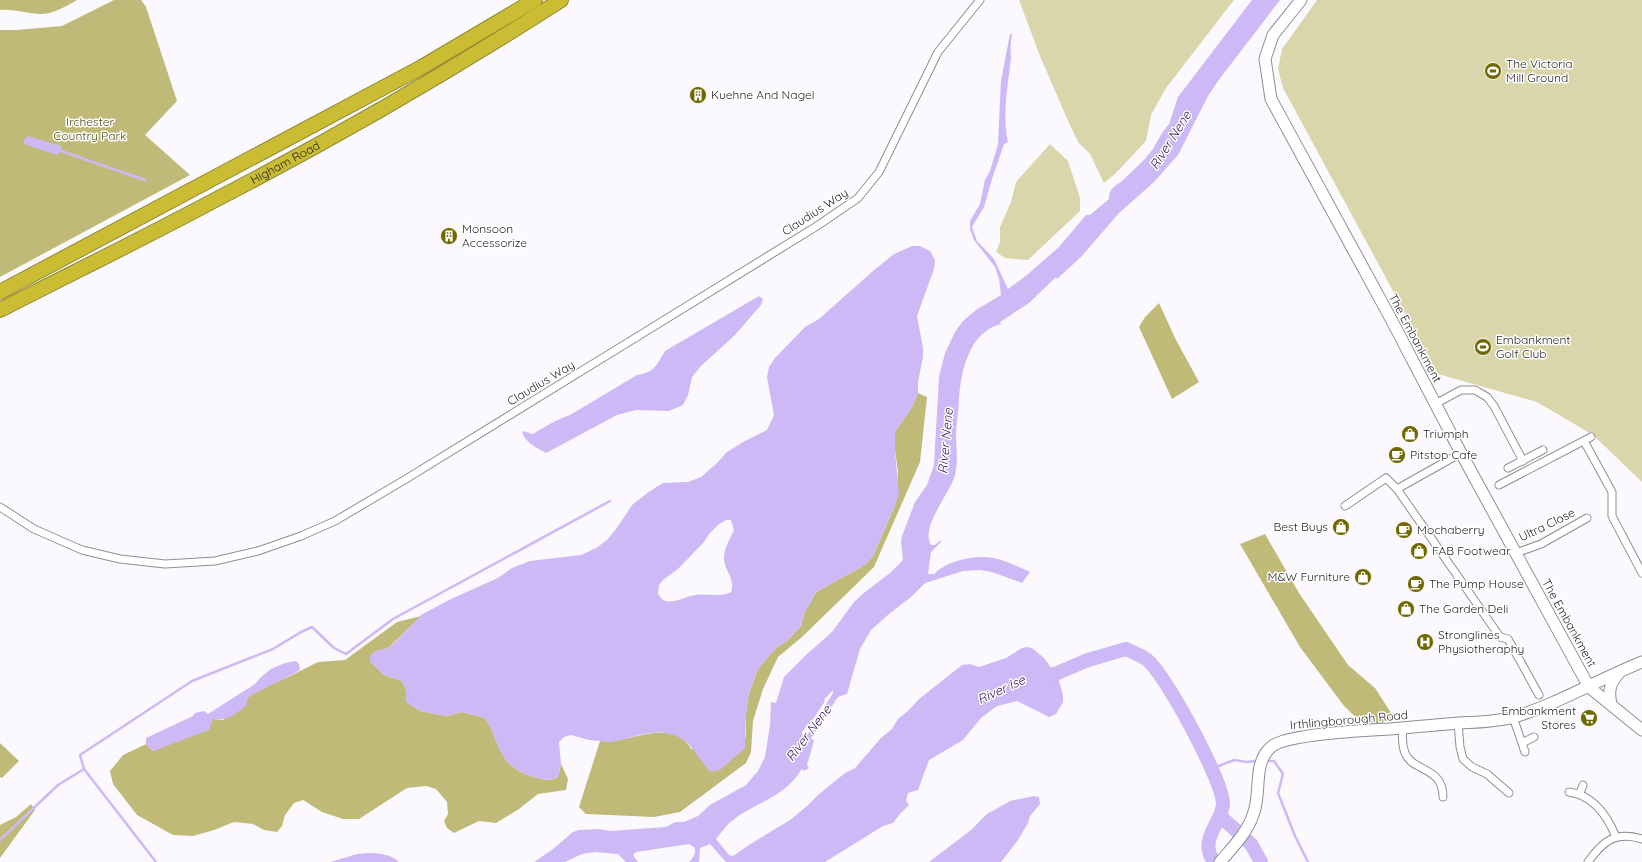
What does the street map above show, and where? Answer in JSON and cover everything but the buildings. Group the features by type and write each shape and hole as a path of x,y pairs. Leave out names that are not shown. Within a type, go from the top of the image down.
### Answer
{"highway":[{"name":"Higham Road","path":"0,292 422,67 536,0"},
{"name":"Higham Road","path":"0,310 216,200 375,113 504,37 561,0"},
{"path":"0,319 59,280"}],"main road":[{"name":"The Embankment","path":"1301,0 1273,35 1265,59 1271,99 1588,686"},
{"name":"Irthlingborough Road","path":"1220,862 1236,843 1253,815 1258,794 1259,767 1263,756 1277,742 1285,739 1329,734 1513,717 1642,662"},
{"path":"1611,704 1609,695 1610,686 1613,679 1622,670"},
{"path":"1588,686 1642,730"}],"street":[{"name":"Claudius Way","path":"0,507 34,529 82,550 120,559 165,564 215,561 258,552 301,536 335,521 406,479 817,226 858,198 879,172 938,52 980,0"},
{"path":"1435,404 1461,390 1475,390 1487,397 1494,406 1523,460"},
{"path":"1499,485 1591,437"},
{"path":"1584,441 1612,492 1612,516 1641,568"},
{"path":"1508,468 1543,450"},
{"path":"1398,489 1461,453"},
{"path":"1345,506 1386,478 1398,489 1500,637 1508,639 1539,695"},
{"name":"Ultra Close","path":"1516,553 1541,544 1587,518"},
{"path":"1513,717 1525,752"},
{"path":"1458,723 1460,747 1463,760 1472,767 1487,774 1509,793"},
{"path":"1403,728 1402,740 1405,754 1412,762 1434,775 1443,788 1443,797"},
{"path":"1522,742 1534,737"},
{"path":"1580,793 1583,784"},
{"path":"1569,792 1580,793 1605,814 1616,837"},
{"path":"1588,862 1605,842 1616,837 1632,836 1642,839"}],"shaded area":[{"path":"1019,0 1234,0 1166,88 1151,115 1146,141 1116,173 1104,183 1090,154 1078,142 1069,123 1040,56"},
{"path":"1317,0 1642,0 1642,482 1593,435 1537,402 1438,374 1283,88 1278,69 1282,49"},
{"path":"1050,144 1068,161 1080,198 1080,211 1028,260 1005,258 996,252 1000,242 1000,227 1011,202 1016,182"}],"green space":[{"path":"0,0 77,0 55,11 41,14 0,10"},
{"name":"Irchester Country Park","path":"114,0 141,0 146,7 177,101 145,135 190,175 0,277 0,30 62,26"},
{"path":"1159,303 1176,340 1199,382 1172,399 1139,327 1145,317"},
{"path":"918,393 927,397 920,462 874,567 802,637 778,657 763,689 753,721 751,752 746,763 680,812 654,817 586,814 579,807 600,741 622,740 655,733 666,733 676,735 684,740 691,749 746,737 746,714 749,693 758,669 777,647 787,641 801,626 804,614 816,592 865,565 873,556 896,503 898,471 895,451 895,432 912,407"},
{"path":"1265,534 1299,593 1348,665 1375,688 1395,719 1366,727 1344,706 1300,647 1240,544"},
{"path":"421,616 388,648 375,652 371,662 384,675 402,681 406,690 407,702 420,711 447,716 462,712 485,718 502,754 513,767 522,772 540,779 555,779 558,777 561,764 568,779 566,790 538,794 519,809 496,823 479,821 454,833 447,828 444,821 448,814 447,802 436,789 426,786 407,788 359,819 343,819 322,812 303,800 294,803 285,815 282,826 277,832 264,830 253,824 234,822 193,836 173,835 137,815 113,784 110,771 123,755 146,744 153,751 210,724 213,719 223,720 247,698 266,686 318,662 345,660 397,622"},
{"path":"0,743 19,761 2,778 0,777"},
{"path":"31,804 35,810 0,858 0,825 16,817"}],"water":[{"name":"River Nene","path":"1252,0 1280,0 1208,96 1178,155 1154,182 1119,213 1082,256 1057,279 1056,277 1029,303 1000,322 1001,324 990,328 981,335 969,354 960,388 956,430 956,473 936,511 929,530 931,545 935,545 941,540 941,542 931,552 928,574 934,574 948,564 975,557 993,558 1005,561 1030,572 1022,583 992,572 980,570 963,571 925,583 911,597 871,630 860,649 847,694 838,697 811,738 814,741 807,765 809,768 804,771 802,769 787,787 733,820 716,839 729,855 733,856 790,820 845,773 855,768 881,738 892,729 898,719 919,699 962,665 970,664 979,667 1006,658 1022,648 1032,648 1044,658 1058,678 1063,695 1063,702 1056,714 1049,717 1017,701 997,706 981,718 963,740 929,760 918,790 908,793 906,800 909,805 893,823 883,826 825,862 726,862 710,844 700,848 699,862 689,862 695,853 695,849 689,844 636,852 633,855 638,862 626,862 618,854 595,852 582,854 565,862 534,862 553,849 573,832 579,830 599,829 610,831 666,827 675,822 684,822 698,816 710,805 746,785 758,771 765,757 770,725 771,702 776,703 784,677 832,632 854,602 890,573 903,560 901,541 902,536 915,502 927,485 934,465 939,377 945,353 955,332 963,321 976,310 1001,295 999,279 995,267 974,240 970,229 970,221 980,204 985,180 990,171 998,144 1001,81 1010,34 1012,34 1011,58 1006,110 1006,132 1008,142 1004,144 984,207 972,227 977,241 994,259 1008,289 1027,275 1059,247 1086,215 1090,215 1109,199 1109,194 1114,187 1145,159 1169,124 1178,97","holes":["833,691 807,735 802,735 802,732 808,724 810,724 826,697"]},
{"path":"28,136 61,146 61,151 57,155 24,144 24,140"},
{"path":"912,246 920,246 930,251 935,260 934,269 917,316 923,348 923,357 918,382 918,393 912,407 895,432 895,451 899,493 896,503 873,556 865,565 816,592 804,614 801,626 787,641 777,647 758,669 749,693 746,714 745,748 720,770 710,772 688,743 677,736 661,732 644,734 612,742 589,740 571,735 564,737 559,742 561,764 558,777 549,780 534,777 513,767 506,761 485,718 462,712 447,716 420,711 406,702 406,690 402,681 384,675 370,662 370,656 375,651 388,648 421,615 451,599 498,578 512,568 530,561 581,555 596,548 607,540 633,504 650,491 663,483 688,482 701,477 727,452 767,430 774,415 767,377 769,367 775,358 805,327 819,319 894,254","holes":["726,520 731,520 734,530 724,556 725,566 732,582 731,592 723,595 696,595 676,601 663,600 658,594 659,585 664,579 678,569 718,525"]},
{"path":"759,296 763,299 761,305 735,335 701,366 692,377 688,395 683,405 669,411 636,410 617,415 546,453 531,444 523,435 522,431 533,434 555,421 570,415 637,375 648,372 654,368 665,351"},
{"path":"296,661 299,664 300,670 247,698 247,705 228,718 213,719 209,730 153,751 146,744 146,738 193,716 195,713 204,711 208,714 255,684 271,669 285,663"},
{"path":"1034,796 1039,797 1040,804 1030,816 1028,823 1018,840 1001,862 929,862 971,830 987,814 1010,801"},
{"path":"370,853 386,855 399,862 331,862 357,854"}],"waterway":[{"path":"61,151 145,180"},
{"path":"156,862 84,769 80,755 192,681 273,649 312,627 334,648 346,654 393,619 610,501"},
{"name":"River Ise","path":"1038,675 1055,674 1088,660 1126,649 1146,659 1166,683 1191,727 1214,773 1223,804 1220,816 1251,844 1261,862"},
{"path":"1211,769 1234,760 1247,762 1255,761"},
{"path":"1269,761 1274,761 1283,774 1278,793 1295,836 1308,862"},
{"path":"0,840 58,785 84,769"},
{"name":"River Ise","path":"1214,862 1210,856 1209,844 1211,833 1220,816"}],"place":[{"name":"The Victoria Mill Ground","path":"1493,71"},
{"name":"Kuehne And Nagel","path":"698,95"},
{"name":"Monsoon Accessorize","path":"449,236"},
{"name":"Embankment Golf Club","path":"1483,347"},
{"name":"Triumph","path":"1410,434"},
{"name":"Pitstop Cafe","path":"1397,455"},
{"name":"Best Buys","path":"1341,527"},
{"name":"Mochaberry","path":"1404,530"},
{"name":"FAB Footwear","path":"1419,551"},
{"name":"M&W Furniture","path":"1363,577"},
{"name":"The Pump House","path":"1416,584"},
{"name":"The Garden Deli","path":"1406,609"},
{"name":"Stronglines Physiotheraphy","path":"1425,642"},
{"name":"Embankment Stores","path":"1589,718"}]}
